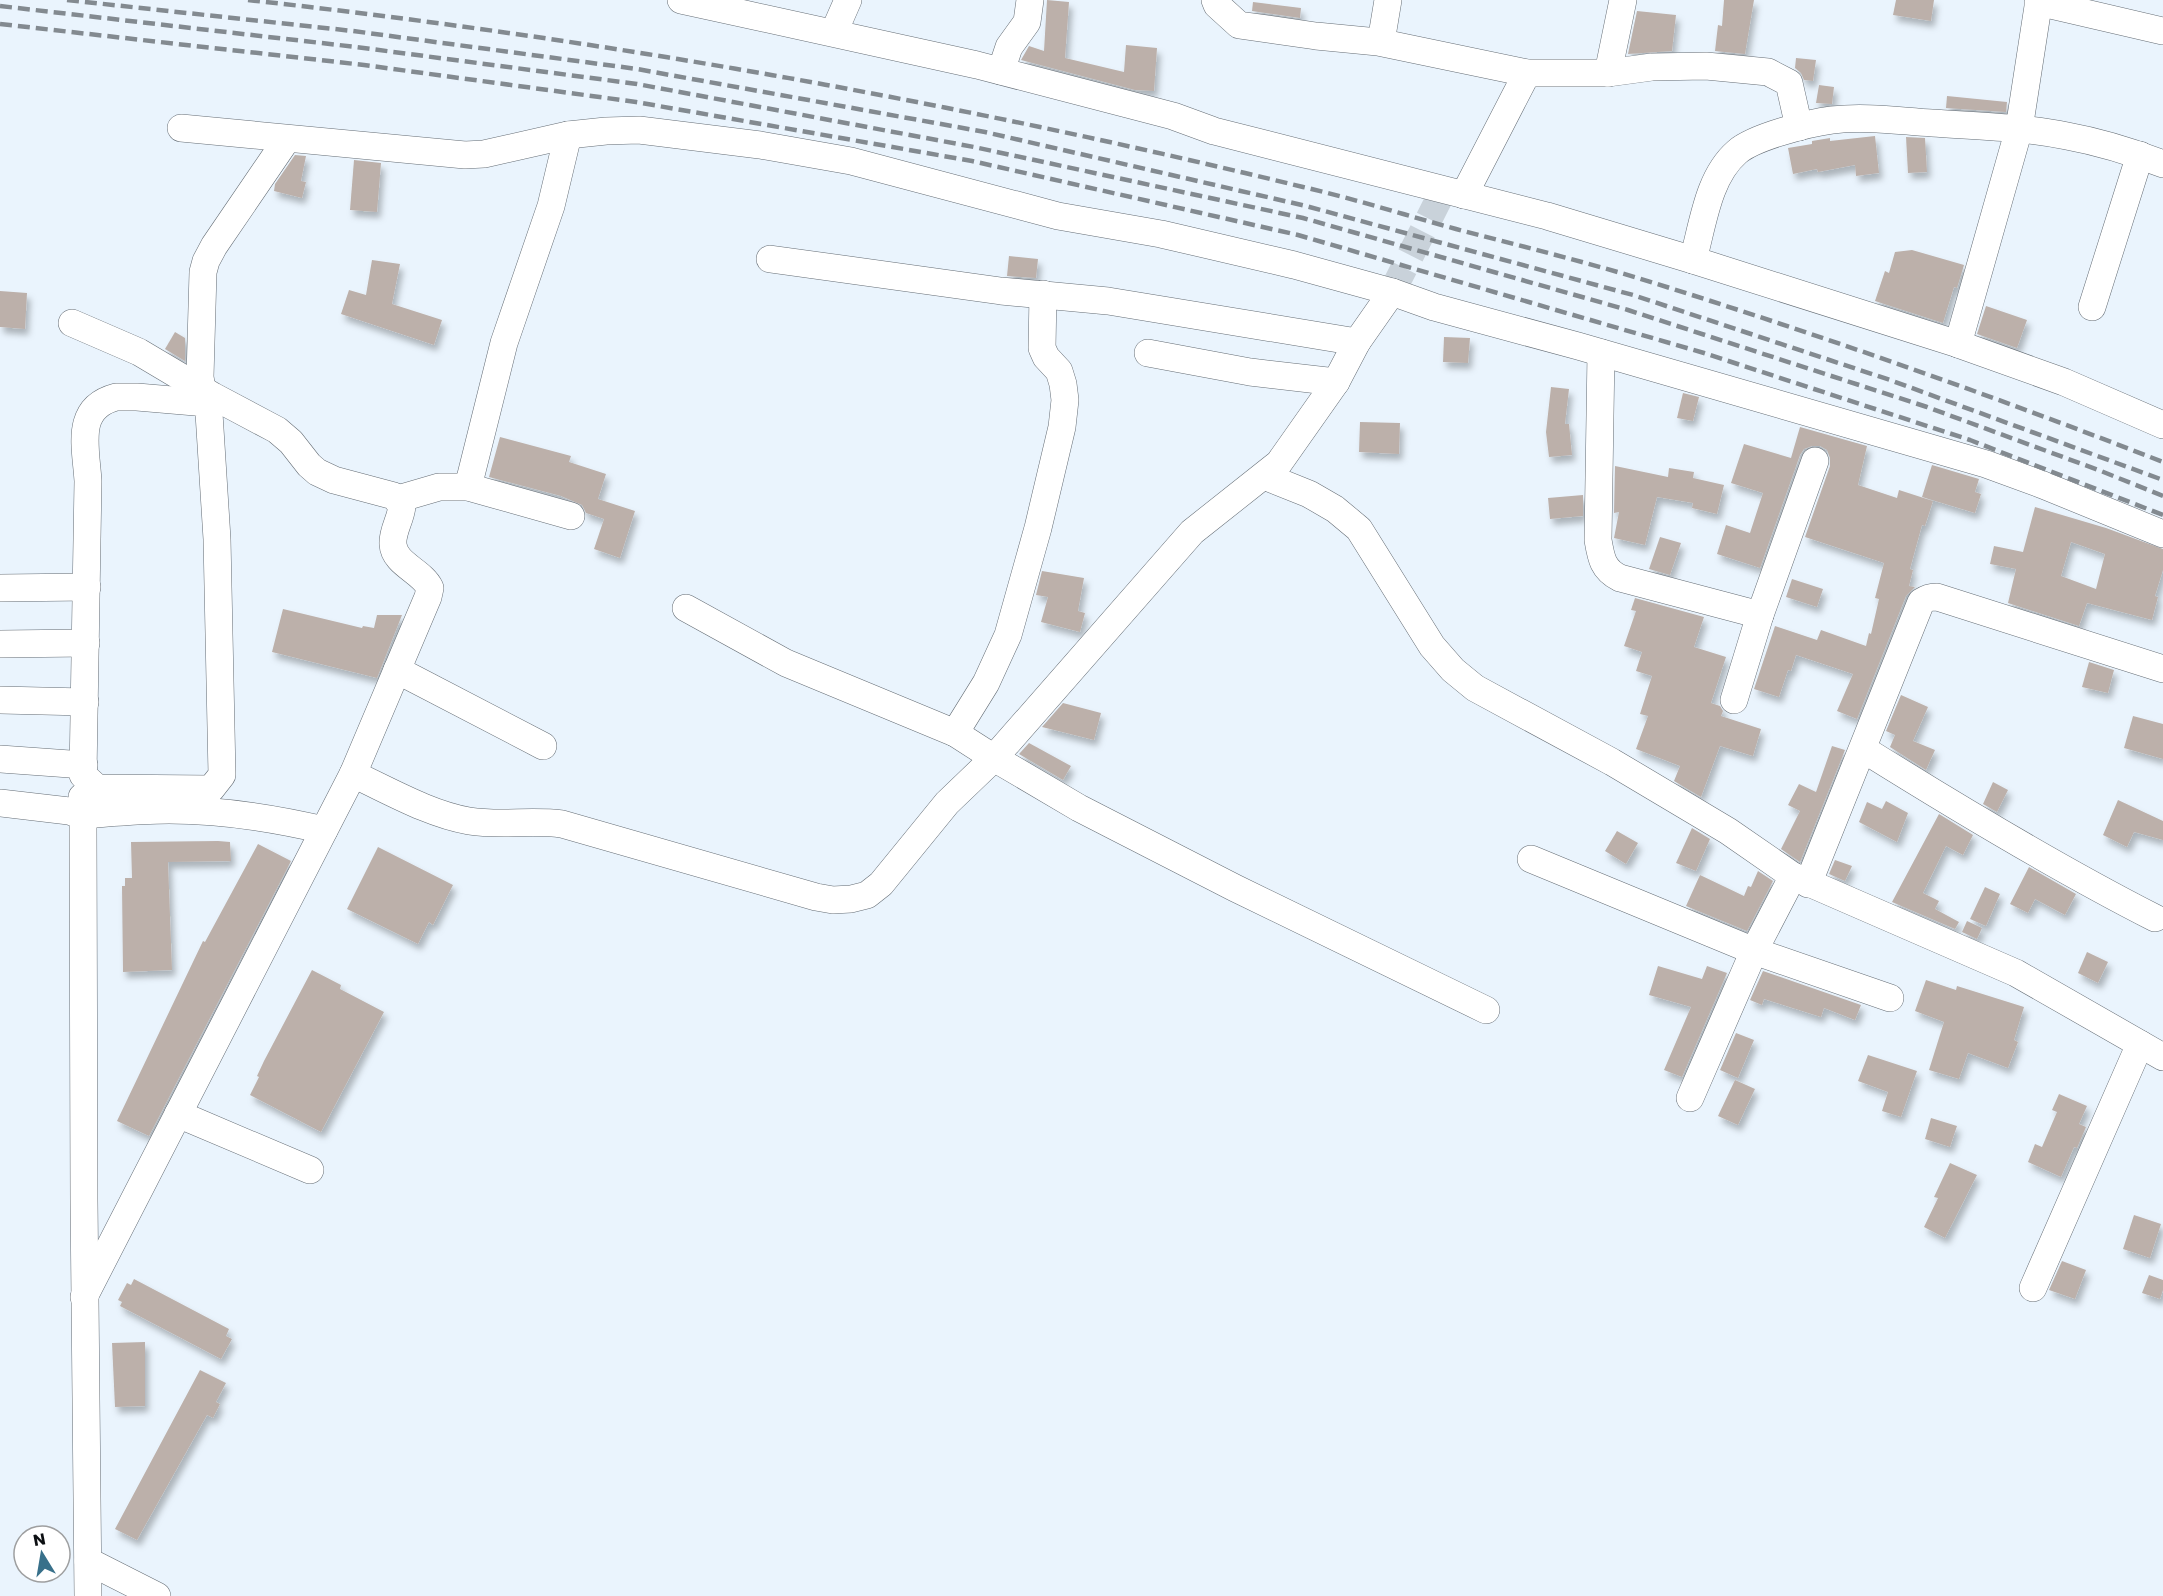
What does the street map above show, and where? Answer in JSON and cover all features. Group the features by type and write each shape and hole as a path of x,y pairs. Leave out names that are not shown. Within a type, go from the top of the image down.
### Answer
{"street":[{"path":"681,0 834,32 1001,71 1173,116 1214,131 1546,216 1958,344 2064,382 2163,425"},
{"path":"834,32 848,0"},
{"path":"1001,71 1009,47 1028,22 1030,0"},
{"path":"1215,0 1217,5 1239,25 1381,42 1527,73 1608,73 1652,66 1707,66 1768,72 1789,83 1799,127"},
{"path":"1381,42 1388,0"},
{"path":"1608,73 1623,0"},
{"path":"1958,344 2019,129 2039,1 2163,31"},
{"path":"1464,195 1527,73"},
{"path":"1693,260 1712,191 1724,168 1738,152 1755,142 1799,127 1830,120 1857,118 2019,129 2067,136 2152,160 2092,307"},
{"path":"182,128 465,155 484,154 568,135 606,130 639,130 760,145 851,161 1041,212 1161,234 1294,265 1392,292 1434,307 1986,464 2163,534"},
{"path":"468,487 504,343 551,206 568,135"},
{"path":"202,389 200,377 202,288 206,261 287,139"},
{"path":"770,259 1001,291 1108,301 1357,342"},
{"path":"353,774 438,813 467,820 492,824 531,822 562,824 833,900 867,895 881,884 947,804 994,758 1192,532 1279,463 1336,381 1357,342 1392,292"},
{"path":"956,733 986,683 1008,635 1038,528 1062,427 1065,400 1063,384 1059,372 1046,357 1042,348 1043,294"},
{"path":"72,323 139,352 277,430 291,441 317,472 333,480 394,496 402,506 394,535 394,550 397,556 426,580 430,588 353,774 84,1297"},
{"path":"1148,353 1250,372 1336,381"},
{"path":"1600,353 1598,540 1603,564 1609,573 1620,578 1760,615"},
{"path":"0,759 84,770 97,788 211,789 222,775 217,539 211,419 207,403 137,396 103,401 94,408 88,418 85,434 88,481 87,587 84,770 81,815 83,824 84,1297 88,1596"},
{"path":"1734,700 1760,615 1815,461"},
{"path":"1264,476 1309,494 1335,509 1359,529 1432,646 1453,670 1468,682 1719,825 1801,880 2016,973 2163,1057"},
{"path":"398,499 439,487 468,487 571,516"},
{"path":"0,588 87,587"},
{"path":"1690,1098 1754,951 1801,880 1863,749 1922,602 1930,597 2163,669"},
{"path":"686,609 786,663 956,733 994,758 1079,807 1214,877 1486,1010"},
{"path":"0,644 86,643"},
{"path":"397,670 543,746"},
{"path":"0,700 85,702"},
{"path":"1863,749 1955,807 2106,893 2155,918"},
{"path":"0,803 69,811 81,815 168,810 246,814 324,830"},
{"path":"1531,859 1754,951 1890,998"},
{"path":"2033,1288 2140,1044"},
{"path":"178,1114 310,1170"},
{"path":"88,1561 157,1596"}],"building":[{"path":"1047,0 1069,2 1065,58 1124,72 1126,45 1157,48 1154,91 1135,90 1021,60 1029,46 1044,51"},
{"path":"1724,0 1754,0 1745,54 1715,51 1718,25 1722,26"},
{"path":"1896,0 1934,0 1931,21 1893,15"},
{"path":"1253,2 1301,8 1300,18 1252,11"},
{"path":"1637,11 1676,15 1672,51 1628,54"},
{"path":"1796,58 1816,60 1813,81 1804,80 1795,68"},
{"path":"1819,85 1834,87 1832,104 1816,103"},
{"path":"1947,96 2007,102 2006,112 1946,108"},
{"path":"1875,136 1879,173 1856,176 1855,165 1793,174 1788,148 1830,138 1830,141"},
{"path":"1906,137 1925,138 1927,172 1908,173"},
{"path":"295,155 306,156 301,181 306,182 302,198 274,191 275,184"},
{"path":"354,160 381,163 377,212 350,210"},
{"path":"1912,250 1964,265 1957,288 1954,287 1943,323 1875,301 1885,271 1889,273 1895,252"},
{"path":"1009,256 1038,259 1036,278 1007,276"},
{"path":"372,260 400,264 392,304 442,320 434,345 341,314 349,290 366,295"},
{"path":"0,291 27,293 25,329 0,327"},
{"path":"1986,306 2027,320 2017,348 1977,334"},
{"path":"175,332 185,338 185,361 165,349"},
{"path":"1444,337 1470,338 1468,363 1443,362"},
{"path":"1551,387 1569,389 1565,424 1569,424 1572,455 1549,457 1546,432"},
{"path":"1683,393 1699,397 1693,421 1677,418"},
{"path":"1360,422 1400,423 1399,454 1359,452"},
{"path":"1800,427 1867,446 1858,485 1897,498 1899,490 1933,501 1925,526 1922,525 1910,569 1913,570 1909,586 1915,587 1906,596 1857,719 1837,711 1853,674 1796,655 1779,697 1754,689 1775,626 1817,640 1821,630 1866,646 1869,633 1871,634 1879,599 1875,598 1884,563 1805,537 1830,466 1827,450 1820,446 1812,446 1804,449 1800,455 1760,568 1717,554 1726,525 1750,533 1763,493 1731,483 1744,444 1791,458"},
{"path":"500,437 571,456 569,462 606,474 598,499 635,511 620,558 594,549 604,519 586,513 582,505 561,496 489,477"},
{"path":"1932,465 1979,479 1975,492 1981,494 1975,513 1922,497"},
{"path":"1615,466 1668,477 1669,468 1694,472 1693,478 1724,485 1717,514 1692,508 1693,503 1657,497 1645,545 1614,538 1619,512 1614,513"},
{"path":"1583,495 1583,516 1550,519 1548,498"},
{"path":"2035,507 2106,528 2163,549 2163,570 2155,596 2158,597 2152,620 2087,603 2079,626 2008,603 2016,569 1990,564 1994,546 2023,552","holes":["2071,542 2105,554 2096,589 2061,576"]},
{"path":"1660,537 1681,543 1670,575 1649,569"},
{"path":"1042,571 1084,578 1078,611 1085,613 1080,632 1041,622 1048,597 1036,595"},
{"path":"1792,579 1823,589 1817,607 1786,597"},
{"path":"1635,598 1704,617 1694,647 1726,657 1711,703 1720,706 1723,711 1721,716 1761,729 1753,756 1720,746 1701,797 1674,781 1680,766 1636,749 1648,716 1640,714 1652,676 1636,671 1642,652 1624,646 1636,611 1631,610"},
{"path":"283,609 362,628 363,626 374,628 377,615 402,615 377,678 272,652"},
{"path":"2089,662 2114,670 2108,693 2082,687"},
{"path":"1901,695 1928,707 1913,741 1935,750 1926,770 1890,747 1895,735 1886,731"},
{"path":"1063,703 1101,713 1094,740 1042,727"},
{"path":"2133,716 2163,724 2163,759 2124,748"},
{"path":"1029,743 1071,766 1063,780 1019,754"},
{"path":"1832,746 1845,750 1800,862 1781,849 1800,811 1788,805 1799,784 1816,792"},
{"path":"1993,782 2008,790 1997,812 1983,804"},
{"path":"2118,800 2163,821 2163,840 2134,832 2127,847 2103,835"},
{"path":"1886,801 1908,813 1897,842 1859,822 1867,802 1882,809"},
{"path":"1939,814 1973,835 1963,855 1946,846 1923,893 1939,901 1935,909 1959,922 1955,929 1892,902"},
{"path":"1692,828 1710,839 1696,871 1676,863"},
{"path":"1617,831 1638,843 1626,864 1605,851"},
{"path":"131,842 230,842 231,861 168,862 172,970 123,972 122,886 125,886 125,878 132,878"},
{"path":"258,844 291,861 149,1136 117,1121 203,941 205,942"},
{"path":"378,847 453,885 433,925 429,922 418,944 347,909"},
{"path":"1835,860 1852,866 1845,881 1829,874"},
{"path":"2029,867 2076,894 2065,915 2035,899 2028,913 2010,904"},
{"path":"1758,871 1773,881 1747,931 1686,906 1700,875 1744,896"},
{"path":"1985,887 2000,894 1986,926 1970,919"},
{"path":"1967,921 1982,928 1977,939 1962,932"},
{"path":"2087,952 2108,962 2098,983 2078,973"},
{"path":"1658,966 1702,979 1707,966 1727,973 1682,1077 1664,1070 1691,1007 1649,995"},
{"path":"312,970 341,985 340,989 384,1012 321,1132 250,1095 264,1061"},
{"path":"1763,971 1861,1005 1855,1020 1824,1008 1821,1017 1764,999 1762,1005 1750,1000"},
{"path":"1926,980 1956,990 1957,986 2024,1007 2014,1040 2018,1042 2008,1068 1968,1053 1959,1079 1929,1070 1944,1022 1915,1011"},
{"path":"1736,1033 1754,1040 1738,1078 1720,1070"},
{"path":"1868,1055 1917,1071 1901,1117 1882,1111 1888,1092 1858,1081"},
{"path":"1735,1080 1755,1089 1738,1125 1718,1116"},
{"path":"2059,1094 2087,1106 2079,1124 2086,1127 2061,1177 2028,1162 2035,1144 2042,1147 2057,1112 2052,1110"},
{"path":"1931,1118 1957,1126 1950,1147 1925,1139"},
{"path":"1950,1163 1977,1175 1945,1238 1924,1227 1938,1198 1934,1197"},
{"path":"2134,1215 2161,1224 2150,1258 2123,1249"},
{"path":"2062,1261 2086,1270 2075,1299 2049,1290"},
{"path":"2149,1275 2163,1280 2160,1299 2142,1293"},
{"path":"134,1279 229,1329 226,1336 232,1339 221,1359 120,1306 122,1302 118,1300 127,1283 131,1285"},
{"path":"145,1342 145,1406 115,1407 112,1343"},
{"path":"200,1370 226,1383 216,1402 220,1404 213,1418 207,1415 137,1540 115,1529"}],"tunnel":[{"path":"1392,292 1444,189"}],"railway":[{"path":"67,0 353,31 637,69 985,132 1306,206 1633,295 1890,380 2163,480"},
{"path":"248,0 514,34 778,76 1042,127 1173,156 1361,202 1638,278 1902,366 2163,462"},
{"path":"0,6 356,47 637,84 974,147 1303,218 1628,310 1927,407 2163,496"},
{"path":"0,24 364,65 636,102 972,161 1298,235 1704,353 1970,440 2163,515"}]}
